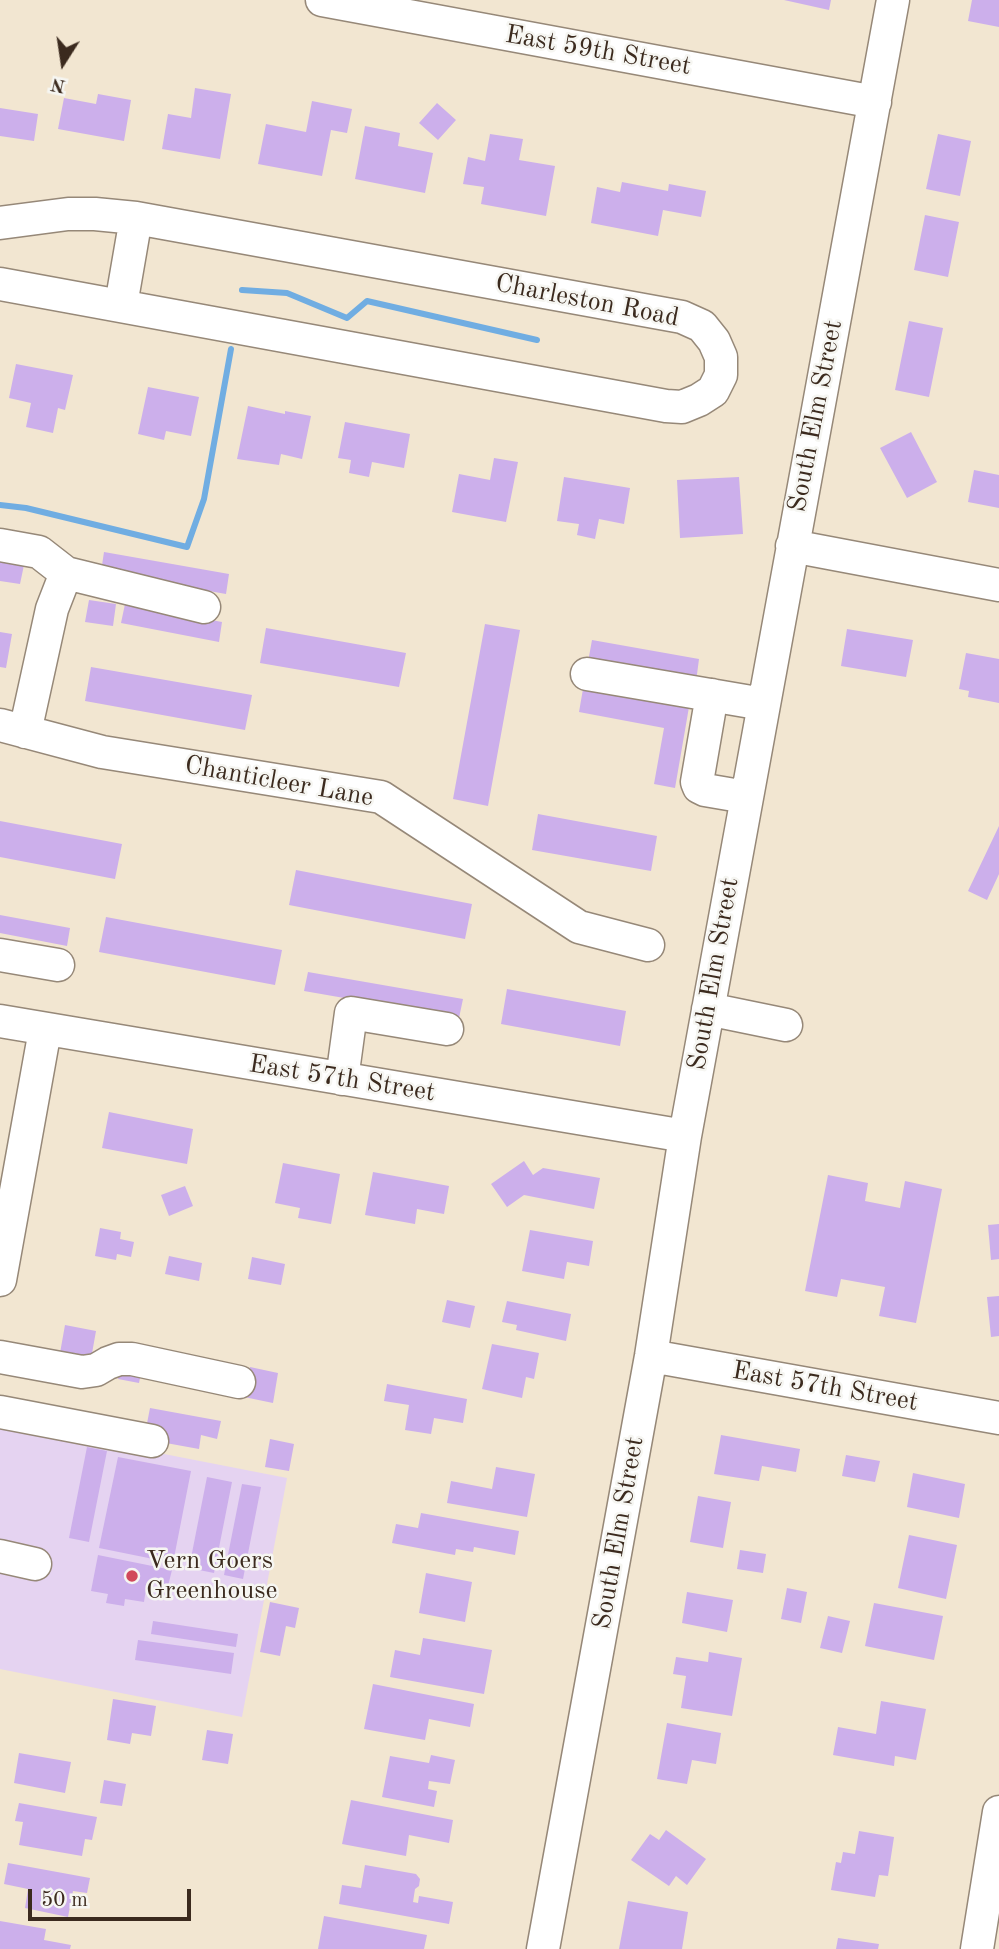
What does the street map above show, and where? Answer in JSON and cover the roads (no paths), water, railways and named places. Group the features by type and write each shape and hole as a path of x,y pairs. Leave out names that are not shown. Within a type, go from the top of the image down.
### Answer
{"street":[{"name":"East 59th Street","path":"322,0 875,102"},
{"name":"South Elm Street","path":"543,1949 651,1356 685,1136 892,0"},
{"name":"Charleston Road","path":"0,223 68,214 136,218 682,317 702,326 714,341 721,357 721,375 713,391 699,400 682,407 666,406 0,284"},
{"path":"121,305 136,218"},
{"path":"0,545 39,552 66,573 204,607"},
{"path":"792,546 999,585"},
{"path":"13,728 66,573"},
{"path":"587,674 763,704"},
{"path":"712,695 697,782 699,787 705,790 746,797"},
{"name":"Chanticleer Lane","path":"13,728 102,752 381,797 579,927 648,945"},
{"path":"0,955 58,965"},
{"path":"708,1009 786,1025"},
{"path":"342,1079 351,1013 447,1029"},
{"name":"East 57th Street","path":"0,1021 685,1136"},
{"path":"0,1280 45,1030"},
{"name":"East 57th Street","path":"651,1356 999,1418"},
{"path":"0,1357 82,1372 96,1370 119,1359 132,1359 239,1381"},
{"path":"0,1412 152,1440"},
{"path":"0,1556 35,1564"},
{"path":"977,1949 999,1812"}],"waterway":[{"path":"242,290 287,293 347,318 367,301 537,340"},
{"path":"0,505 26,508 187,547 204,499 231,349"}],"place":[{"name":"Vern Goers Greenhouse","path":"132,1576"}]}
